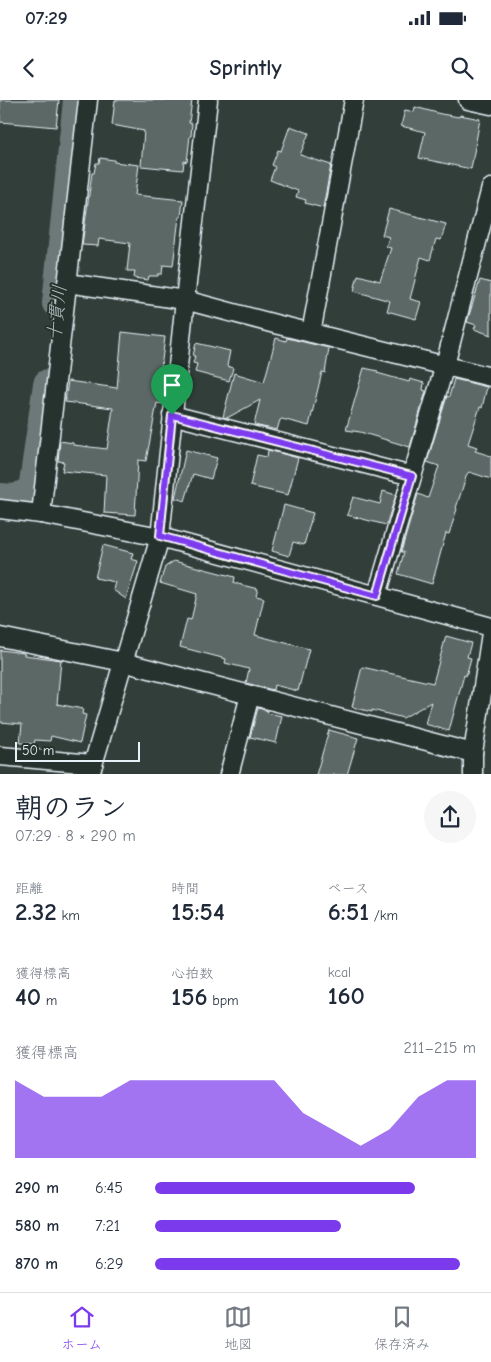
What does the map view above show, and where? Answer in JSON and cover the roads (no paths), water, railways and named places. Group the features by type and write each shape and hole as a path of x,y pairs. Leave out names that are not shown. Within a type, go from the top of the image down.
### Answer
{"street":[{"path":"41,514 88,100"},
{"path":"0,756 92,769 160,536 184,300 208,100"},
{"path":"312,333 354,100"},
{"path":"468,100 488,103"},
{"path":"377,596 445,365 491,188"},
{"path":"67,283 184,300 491,377"},
{"path":"172,415 412,476"},
{"path":"0,509 41,514 160,536 491,627"},
{"path":"473,774 472,753 491,633"},
{"path":"0,636 123,662 472,753"},
{"path":"229,774 250,695"}],"waterway":[{"name":"十貫川","path":"57,303 78,100"},
{"name":"十貫川","path":"0,498 16,499 33,490 48,384"}]}
